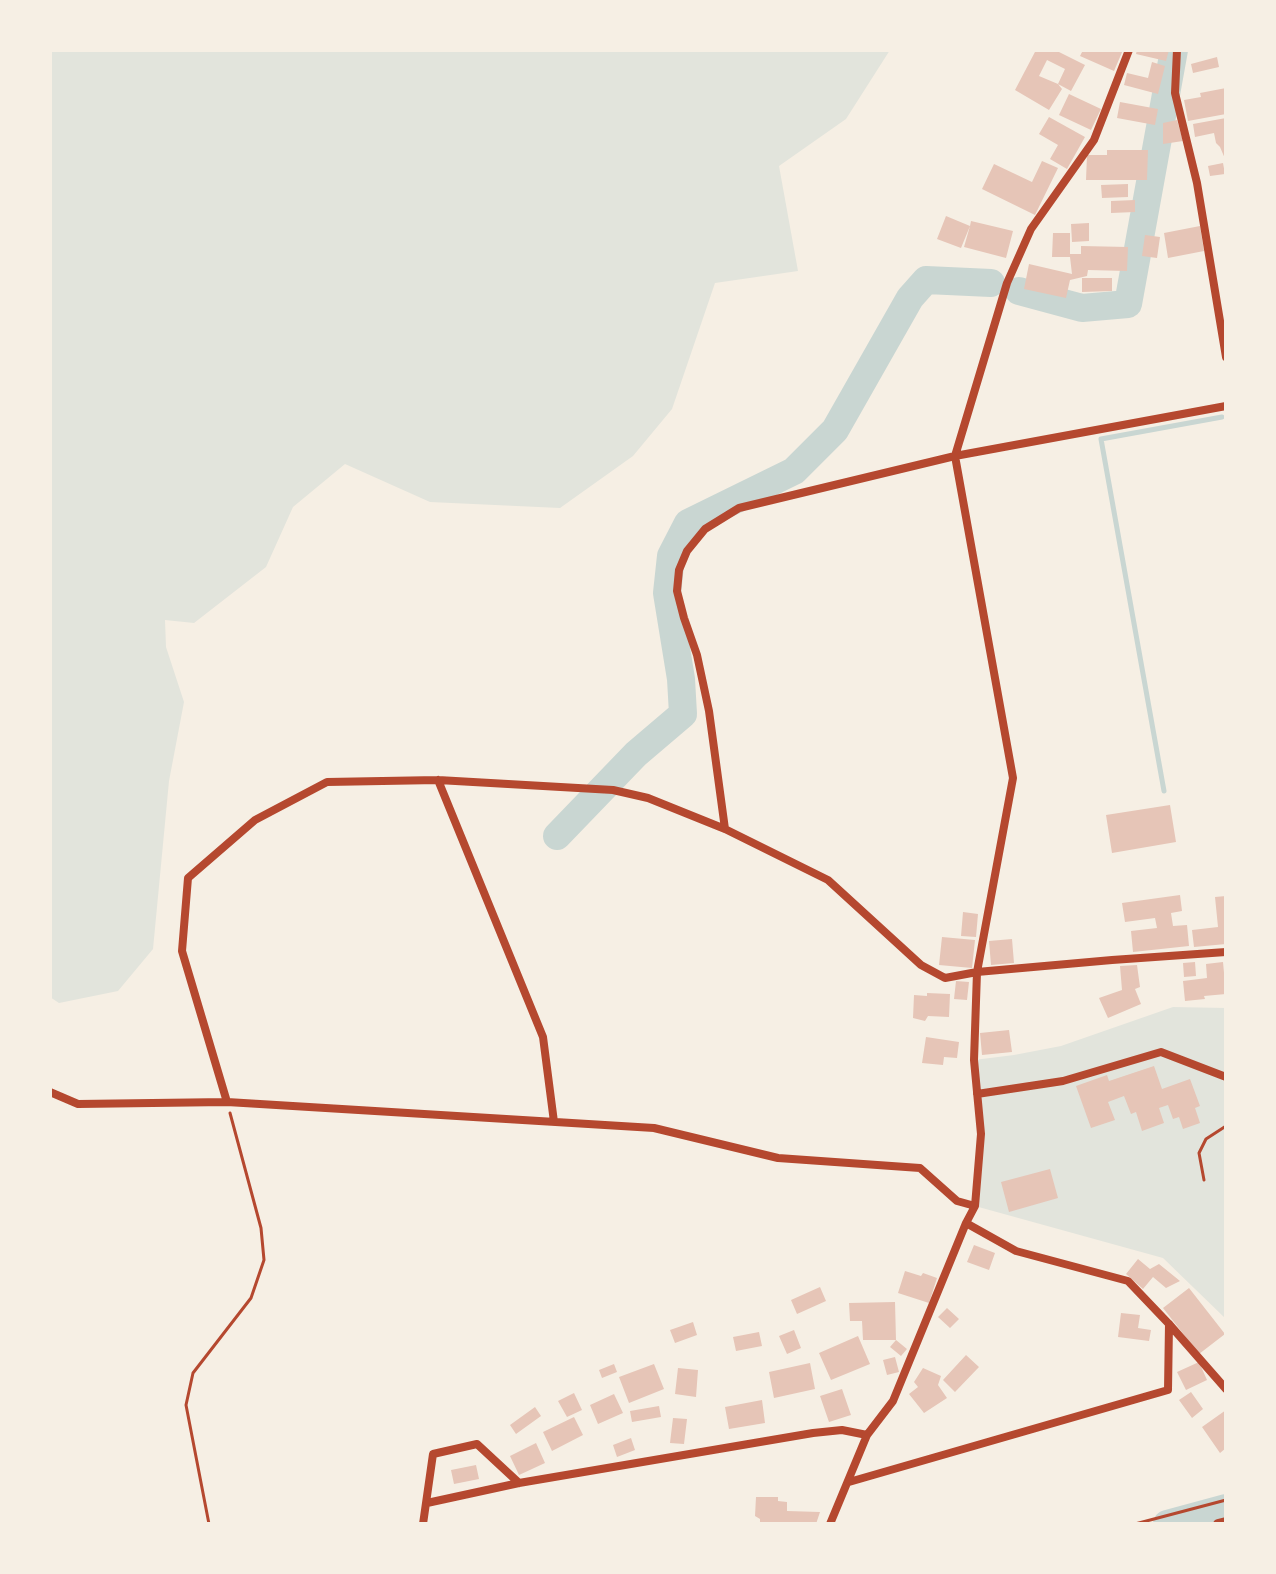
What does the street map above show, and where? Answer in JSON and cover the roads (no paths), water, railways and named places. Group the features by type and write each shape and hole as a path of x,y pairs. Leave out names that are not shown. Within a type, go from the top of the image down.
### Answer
{"street":[{"path":"830,1524 867,1435 893,1401 975,1206 981,1134 974,1060 977,972 1013,778 955,456 1007,283 1031,229 1094,140 1129,50"},
{"path":"1177,50 1175,93 1197,183 1226,357"},
{"path":"725,829 709,711 697,655 677,591 679,570 687,551 705,529 739,508 955,456 1226,406"},
{"path":"438,780 543,1037 554,1122"},
{"path":"227,1102 182,951 188,878 255,820 327,782 438,780 613,790 648,798 725,829 828,880 921,965 945,978 977,972 1226,952"},
{"path":"977,1094 1063,1081 1161,1052 1226,1077"},
{"path":"50,1092 78,1104 227,1102 654,1128 778,1158 920,1168 957,1201 975,1206"},
{"path":"966,1223 1016,1251 1128,1281 1226,1389"},
{"path":"849,1482 1168,1390 1169,1324"},
{"path":"427,1503 519,1483 813,1433 842,1430 867,1435"},
{"path":"423,1524 433,1454 477,1444 519,1483"},
{"path":"1218,1524 1226,1522"}],"waterway":[{"path":"1019,291 1082,308 1128,304 1174,50"},
{"path":"557,836 636,754 683,714 681,679 667,593 671,556 688,523 794,471 835,430 910,298 926,280 991,283"},
{"path":"1164,791 1101,439 1222,417"},
{"path":"1167,1524 1226,1508"}]}
